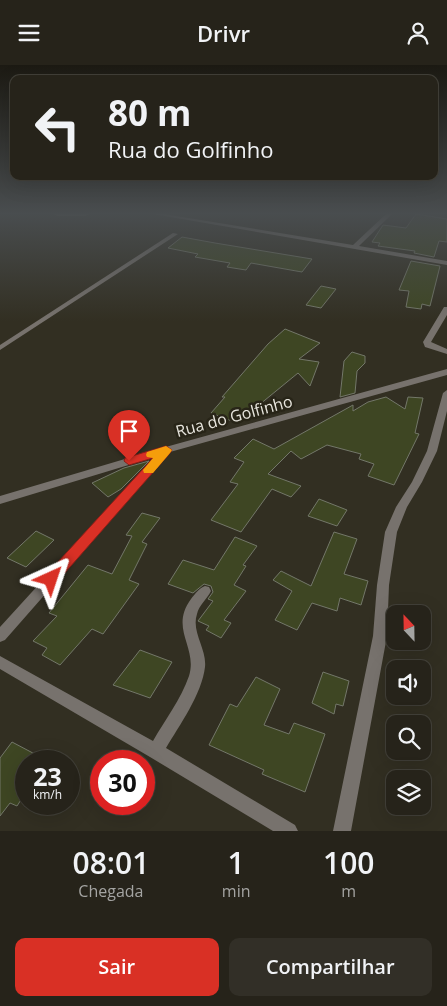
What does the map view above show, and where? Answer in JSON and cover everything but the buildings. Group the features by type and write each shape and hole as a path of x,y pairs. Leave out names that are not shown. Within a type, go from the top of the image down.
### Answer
{"street":[{"path":"372,250 447,263"},
{"path":"447,309 427,342 428,345 447,352"},
{"name":"Rua do Golfinho","path":"0,500 166,450 447,372"},
{"path":"342,831 380,636 384,577 391,532 432,451 447,393"},
{"path":"0,637 166,450"},
{"path":"156,751 192,685 198,667 196,650 188,623 190,612 205,591"},
{"path":"0,662 156,751 289,831"}],"lane":[{"path":"0,347 151,250"}],"slow traffic":[{"path":"149,470 166,450 151,455"}],"route":[{"path":"51,579 166,450 129,461"}]}
